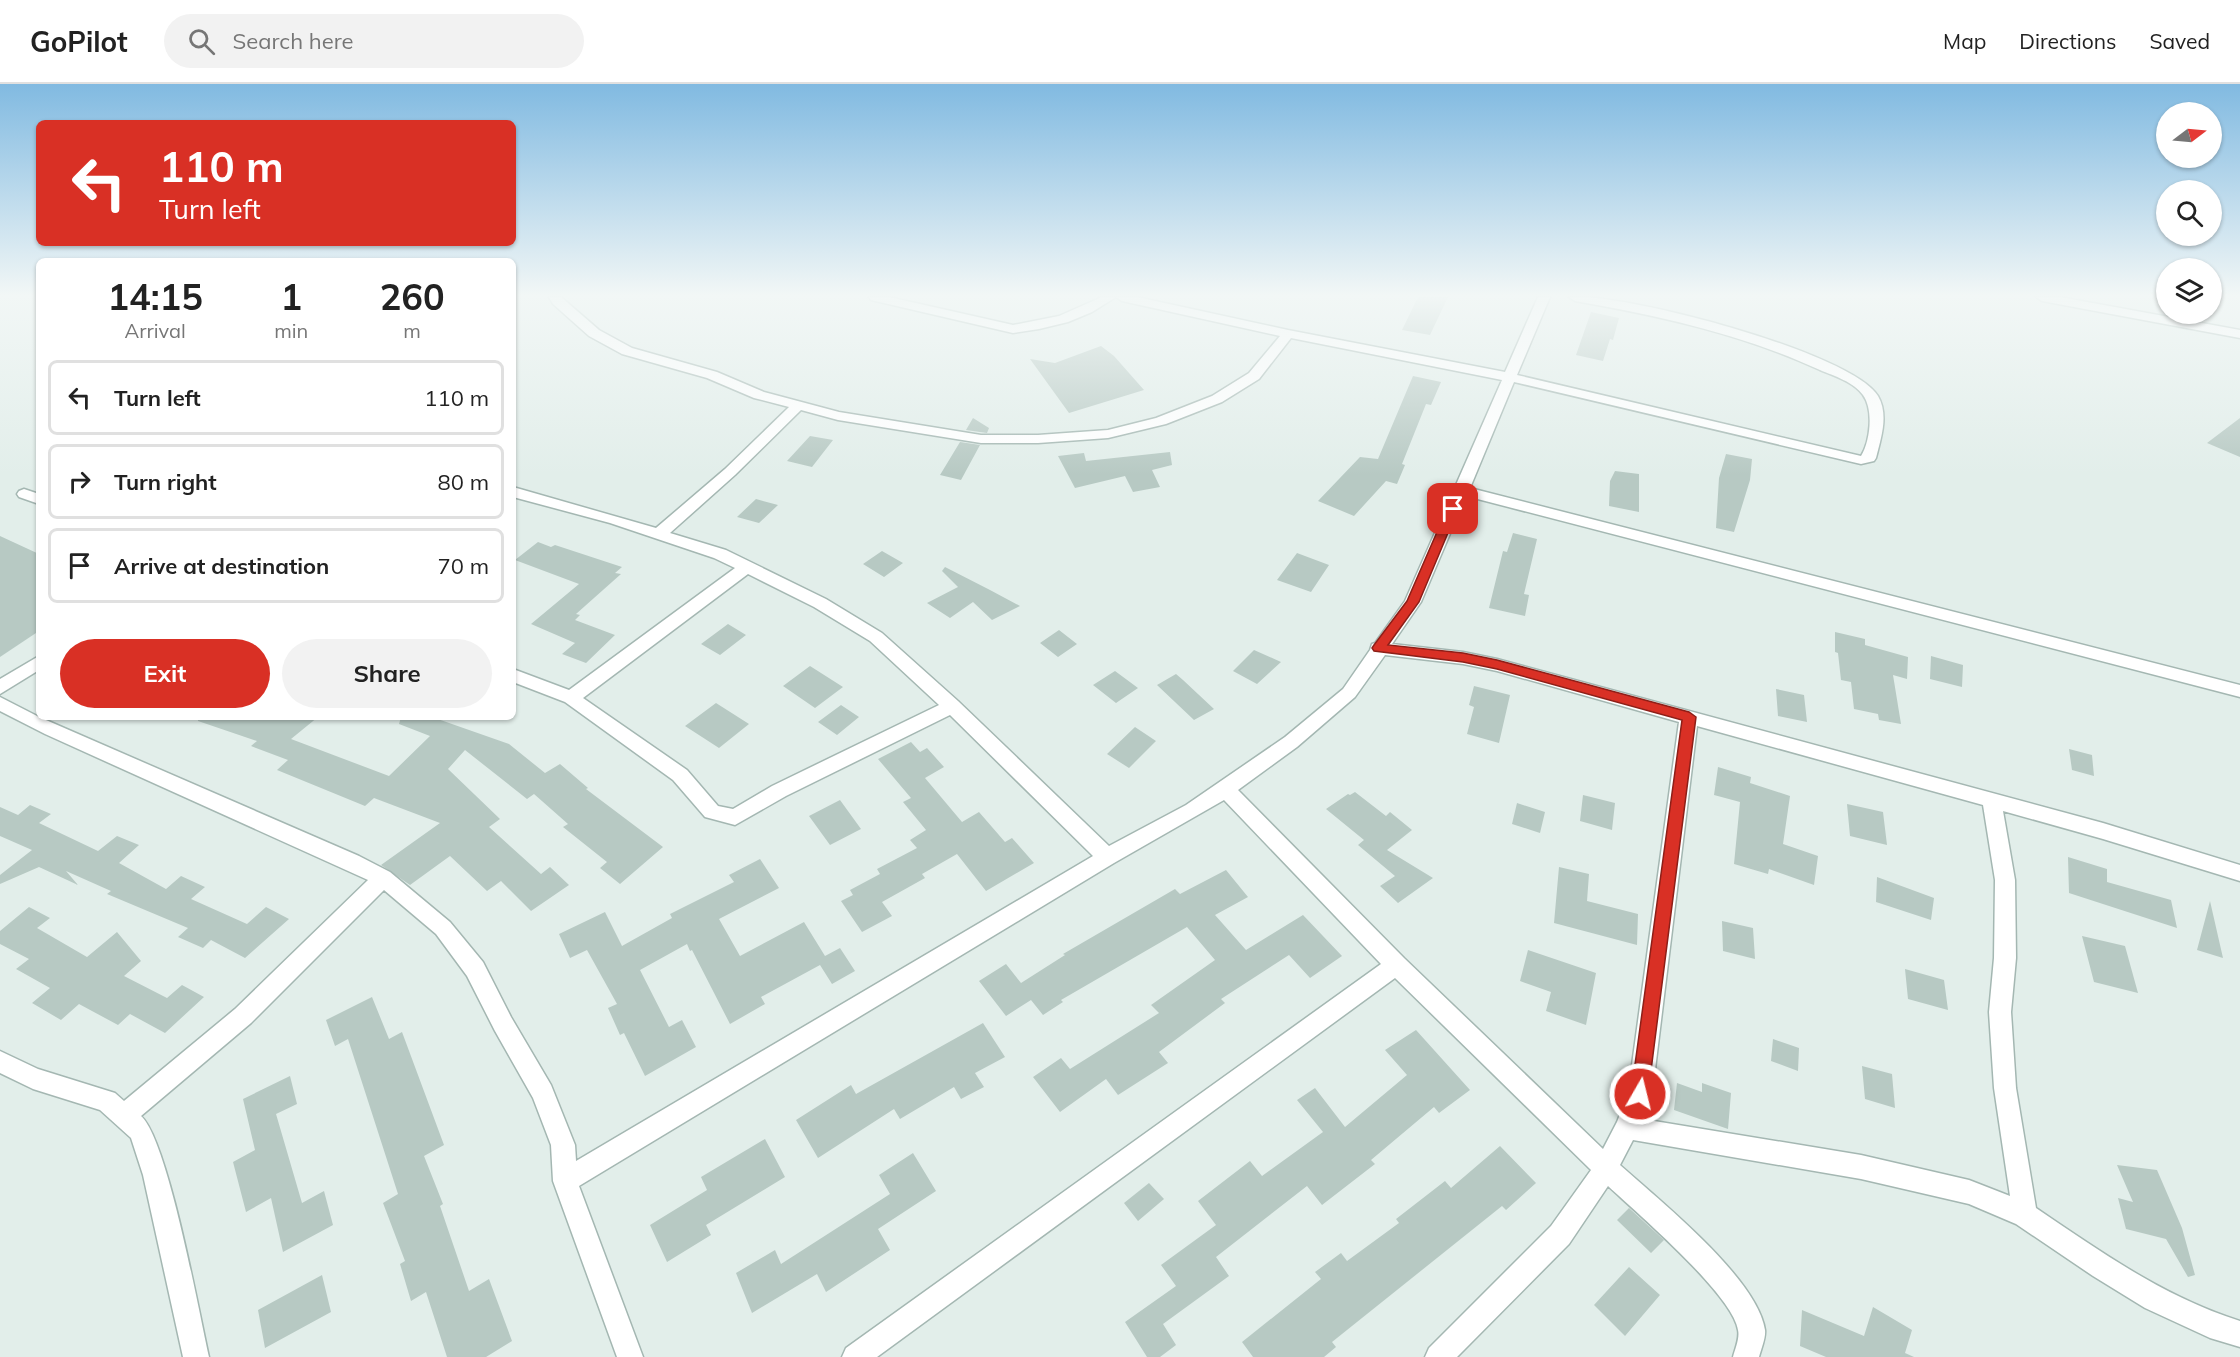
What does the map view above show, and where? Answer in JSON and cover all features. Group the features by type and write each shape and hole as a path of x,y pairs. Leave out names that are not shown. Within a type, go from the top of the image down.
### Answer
{"street":[{"path":"646,356 712,375 759,395 796,407 915,430 981,439 1038,440 1108,434 1161,421 1217,399 1254,376 1270,356"},
{"path":"1406,356 1509,376 1861,460 1869,458 1878,412 1871,396 1863,387 1848,378 1802,356"},
{"path":"565,1181 1107,857 1193,810 1291,742 1349,693 1378,648 1413,602 1518,356"},
{"path":"658,535 730,472 796,407"},
{"path":"1461,490 2240,691"},
{"path":"516,493 615,520 720,554 820,603 876,637 952,706 1107,857"},
{"path":"24,494 36,498"},
{"path":"571,698 746,568"},
{"path":"1378,648 1463,658 1497,665 2103,831 2240,873"},
{"path":"0,688 36,664"},
{"path":"516,676 571,698 680,775 712,812 735,817 779,791 952,706"},
{"path":"0,703 51,729 302,839 383,878 443,928 475,969 503,1024 543,1093 563,1144 565,1181 630,1357"},
{"path":"1438,1357 1560,1235 1606,1168 1627,1128 1640,1094 1689,717"},
{"path":"1225,789 1396,965 1606,1168 1694,1248 1742,1305 1752,1331 1746,1357"},
{"path":"1992,802 2005,880 2005,958 2000,1012 2004,1078 2025,1215"},
{"path":"123,1117 243,1016 383,878"},
{"path":"855,1357 1396,965"},
{"path":"0,1061 33,1077 107,1101 140,1131 155,1175 196,1357"},
{"path":"1627,1128 1861,1167 1969,1192 2025,1215 2108,1274 2147,1295 2183,1313 2240,1334"}],"building":[{"path":"1073,356 1114,356 1144,390 1069,413 1030,359 1055,363"},
{"path":"1582,356 1604,356 1603,361"},
{"path":"1413,376 1441,382 1431,405 1426,404 1402,464 1405,465 1397,484 1386,481 1354,516 1318,501 1360,457 1378,459"},
{"path":"973,418 989,428 987,433 966,430"},
{"path":"2240,418 2240,457 2207,443"},
{"path":"810,436 833,440 812,467 787,461"},
{"path":"960,442 980,445 961,480 940,475"},
{"path":"1170,452 1172,465 1152,470 1160,487 1133,492 1125,476 1075,488 1058,456 1084,453 1086,461"},
{"path":"1726,454 1752,459 1750,480 1734,532 1716,528 1719,478"},
{"path":"1615,471 1639,474 1639,512 1609,506 1610,481"},
{"path":"756,499 778,505 759,523 737,517"},
{"path":"1513,533 1537,539 1524,594 1529,595 1525,616 1489,608 1503,551 1507,552"},
{"path":"0,536 36,553 36,633 0,657"},
{"path":"538,542 551,547 555,545 622,567 615,573 621,574 576,614 580,615 575,620 615,635 586,663 562,654 575,643 531,624 579,584 516,559"},
{"path":"882,551 903,563 884,577 863,564"},
{"path":"1297,553 1329,565 1311,592 1277,580"},
{"path":"945,567 1020,606 992,620 973,602 950,618 927,603 958,587 942,571"},
{"path":"728,624 746,635 720,655 701,644"},
{"path":"1059,630 1077,644 1058,657 1040,643"},
{"path":"1835,632 1865,639 1865,645 1908,657 1907,679 1893,675 1901,724 1879,720 1878,714 1854,709 1851,682 1841,680 1838,653 1835,652"},
{"path":"1254,650 1281,662 1257,684 1233,671"},
{"path":"1931,656 1963,665 1962,687 1930,679"},
{"path":"810,666 843,687 815,708 783,686"},
{"path":"1115,671 1138,688 1116,703 1093,685"},
{"path":"1176,674 1214,709 1194,720 1157,685"},
{"path":"1474,686 1510,695 1499,743 1467,734 1474,707 1469,705"},
{"path":"1776,689 1804,695 1807,722 1778,716"},
{"path":"716,703 749,724 719,748 685,726"},
{"path":"841,705 859,717 837,735 818,722"},
{"path":"314,720 291,739 389,776 430,736 399,724 400,720 441,720 509,744 545,773 560,764 588,788 586,789 663,847 620,884 600,868 607,862 563,827 568,824 534,794 527,799 465,750 448,769 500,819 489,827 541,874 550,867 569,885 531,911 501,881 487,891 450,856 410,885 381,865 440,823 374,798 365,806 277,770 288,760 251,746 257,741 198,721"},
{"path":"1135,727 1156,741 1129,768 1107,754"},
{"path":"911,742 920,752 927,748 944,767 925,778 962,822 979,812 1005,842 1012,838 1034,863 986,891 957,854 922,874 925,878 882,902 892,916 862,932 841,901 853,895 850,890 880,874 877,869 917,848 910,840 926,830 903,802 911,798 878,759"},
{"path":"2069,749 2092,755 2094,776 2072,770"},
{"path":"1718,767 1751,777 1750,783 1790,796 1783,844 1818,856 1814,885 1769,869 1768,874 1734,864 1740,802 1714,795"},
{"path":"1355,792 1386,816 1390,812 1412,830 1387,850 1433,878 1398,903 1380,886 1395,876 1358,845 1364,840 1326,809 1348,794"},
{"path":"1583,795 1615,803 1612,830 1580,821"},
{"path":"840,800 861,829 830,845 809,816"},
{"path":"1517,803 1545,812 1540,833 1512,824"},
{"path":"1847,804 1883,812 1887,845 1850,836"},
{"path":"30,805 51,814 39,823 98,851 117,836 139,845 119,863 166,889 181,876 205,887 191,899 247,924 266,907 289,919 245,958 211,940 203,948 178,937 188,928 107,894 111,891 66,871 78,885 39,867 0,884 0,875 32,850 0,836 0,807 18,815"},
{"path":"2068,857 2107,869 2107,882 2171,900 2177,928 2069,893"},
{"path":"760,859 779,888 719,919 740,956 804,922 825,956 840,948 855,971 832,984 820,965 761,997 765,1004 730,1024 687,944 640,970 669,1027 682,1020 696,1047 645,1076 624,1033 620,1035 608,1008 617,1004 587,950 570,958 559,934 605,912 622,946 672,918 670,914 734,882 729,875"},
{"path":"1559,867 1589,874 1587,901 1638,914 1637,945 1554,923"},
{"path":"1226,870 1248,897 1215,915 1246,950 1303,915 1342,956 1310,978 1289,955 1221,999 1225,1003 1159,1052 1168,1063 1118,1095 1106,1079 1060,1112 1033,1077 1061,1058 1070,1069 1159,1013 1151,1005 1215,960 1187,927 1061,1000 1063,1002 1043,1015 1031,1000 1006,1016 979,981 1006,964 1021,983 1065,955 1063,954 1175,889 1180,894"},
{"path":"1877,877 1934,898 1931,920 1876,902"},
{"path":"2210,901 2223,958 2197,950"},
{"path":"29,907 50,918 37,928 87,957 117,932 141,961 124,976 167,998 182,985 204,997 165,1033 130,1014 118,1025 79,1004 61,1020 32,1003 50,988 16,969 29,959 0,944 0,931"},
{"path":"1722,921 1753,928 1755,959 1723,951"},
{"path":"2082,936 2125,946 2138,993 2094,982"},
{"path":"1528,950 1596,973 1586,1025 1546,1011 1551,992 1520,981"},
{"path":"1905,969 1944,980 1948,1010 1908,999"},
{"path":"372,997 389,1039 402,1032 444,1145 424,1156 443,1204 440,1206 469,1291 489,1279 512,1341 486,1357 447,1357 426,1292 411,1301 400,1264 405,1261 383,1203 398,1194 348,1039 335,1046 326,1020"},
{"path":"983,1023 1005,1057 975,1073 984,1087 961,1099 954,1087 900,1119 894,1109 818,1158 796,1120 851,1085 856,1094"},
{"path":"1416,1030 1470,1090 1439,1113 1434,1107 1371,1160 1375,1164 1322,1205 1307,1186 1216,1257 1229,1276 1163,1324 1176,1345 1160,1357 1147,1357 1125,1322 1176,1286 1161,1265 1216,1225 1198,1201 1250,1161 1262,1176 1323,1132 1297,1100 1315,1088 1345,1127 1407,1075 1385,1050"},
{"path":"1773,1039 1799,1048 1798,1071 1771,1061"},
{"path":"1862,1066 1892,1074 1895,1108 1865,1099"},
{"path":"290,1076 297,1104 276,1114 302,1203 324,1191 333,1225 283,1252 271,1198 246,1212 233,1162 255,1150 243,1099"},
{"path":"1677,1083 1702,1092 1702,1083 1731,1093 1728,1129 1674,1110"},
{"path":"765,1139 785,1177 706,1225 711,1235 667,1262 650,1225 707,1190 701,1177"},
{"path":"1500,1146 1536,1183 1506,1210 1502,1206 1332,1342 1336,1347 1324,1357 1253,1357 1242,1342 1321,1279 1315,1272 1341,1253 1347,1261 1399,1223 1396,1219 1445,1181 1451,1188"},
{"path":"913,1153 936,1191 878,1229 890,1250 826,1292 817,1274 752,1313 736,1273 775,1250 781,1264 890,1194 879,1175"},
{"path":"2117,1165 2157,1170 2182,1228 2195,1275 2188,1277 2166,1239 2126,1229 2118,1198 2133,1202"},
{"path":"1149,1183 1164,1199 1138,1221 1124,1203"},
{"path":"1629,1208 1664,1240 1651,1253 1617,1220"},
{"path":"1629,1267 1660,1295 1625,1336 1594,1305"},
{"path":"322,1275 331,1312 265,1348 258,1310"},
{"path":"1873,1307 1912,1330 1905,1353 1914,1357 1826,1357 1800,1346 1802,1310 1864,1336"}],"route":[{"path":"1453,509 1413,602 1378,648 1463,658 1497,665 1689,717 1640,1094"}]}
